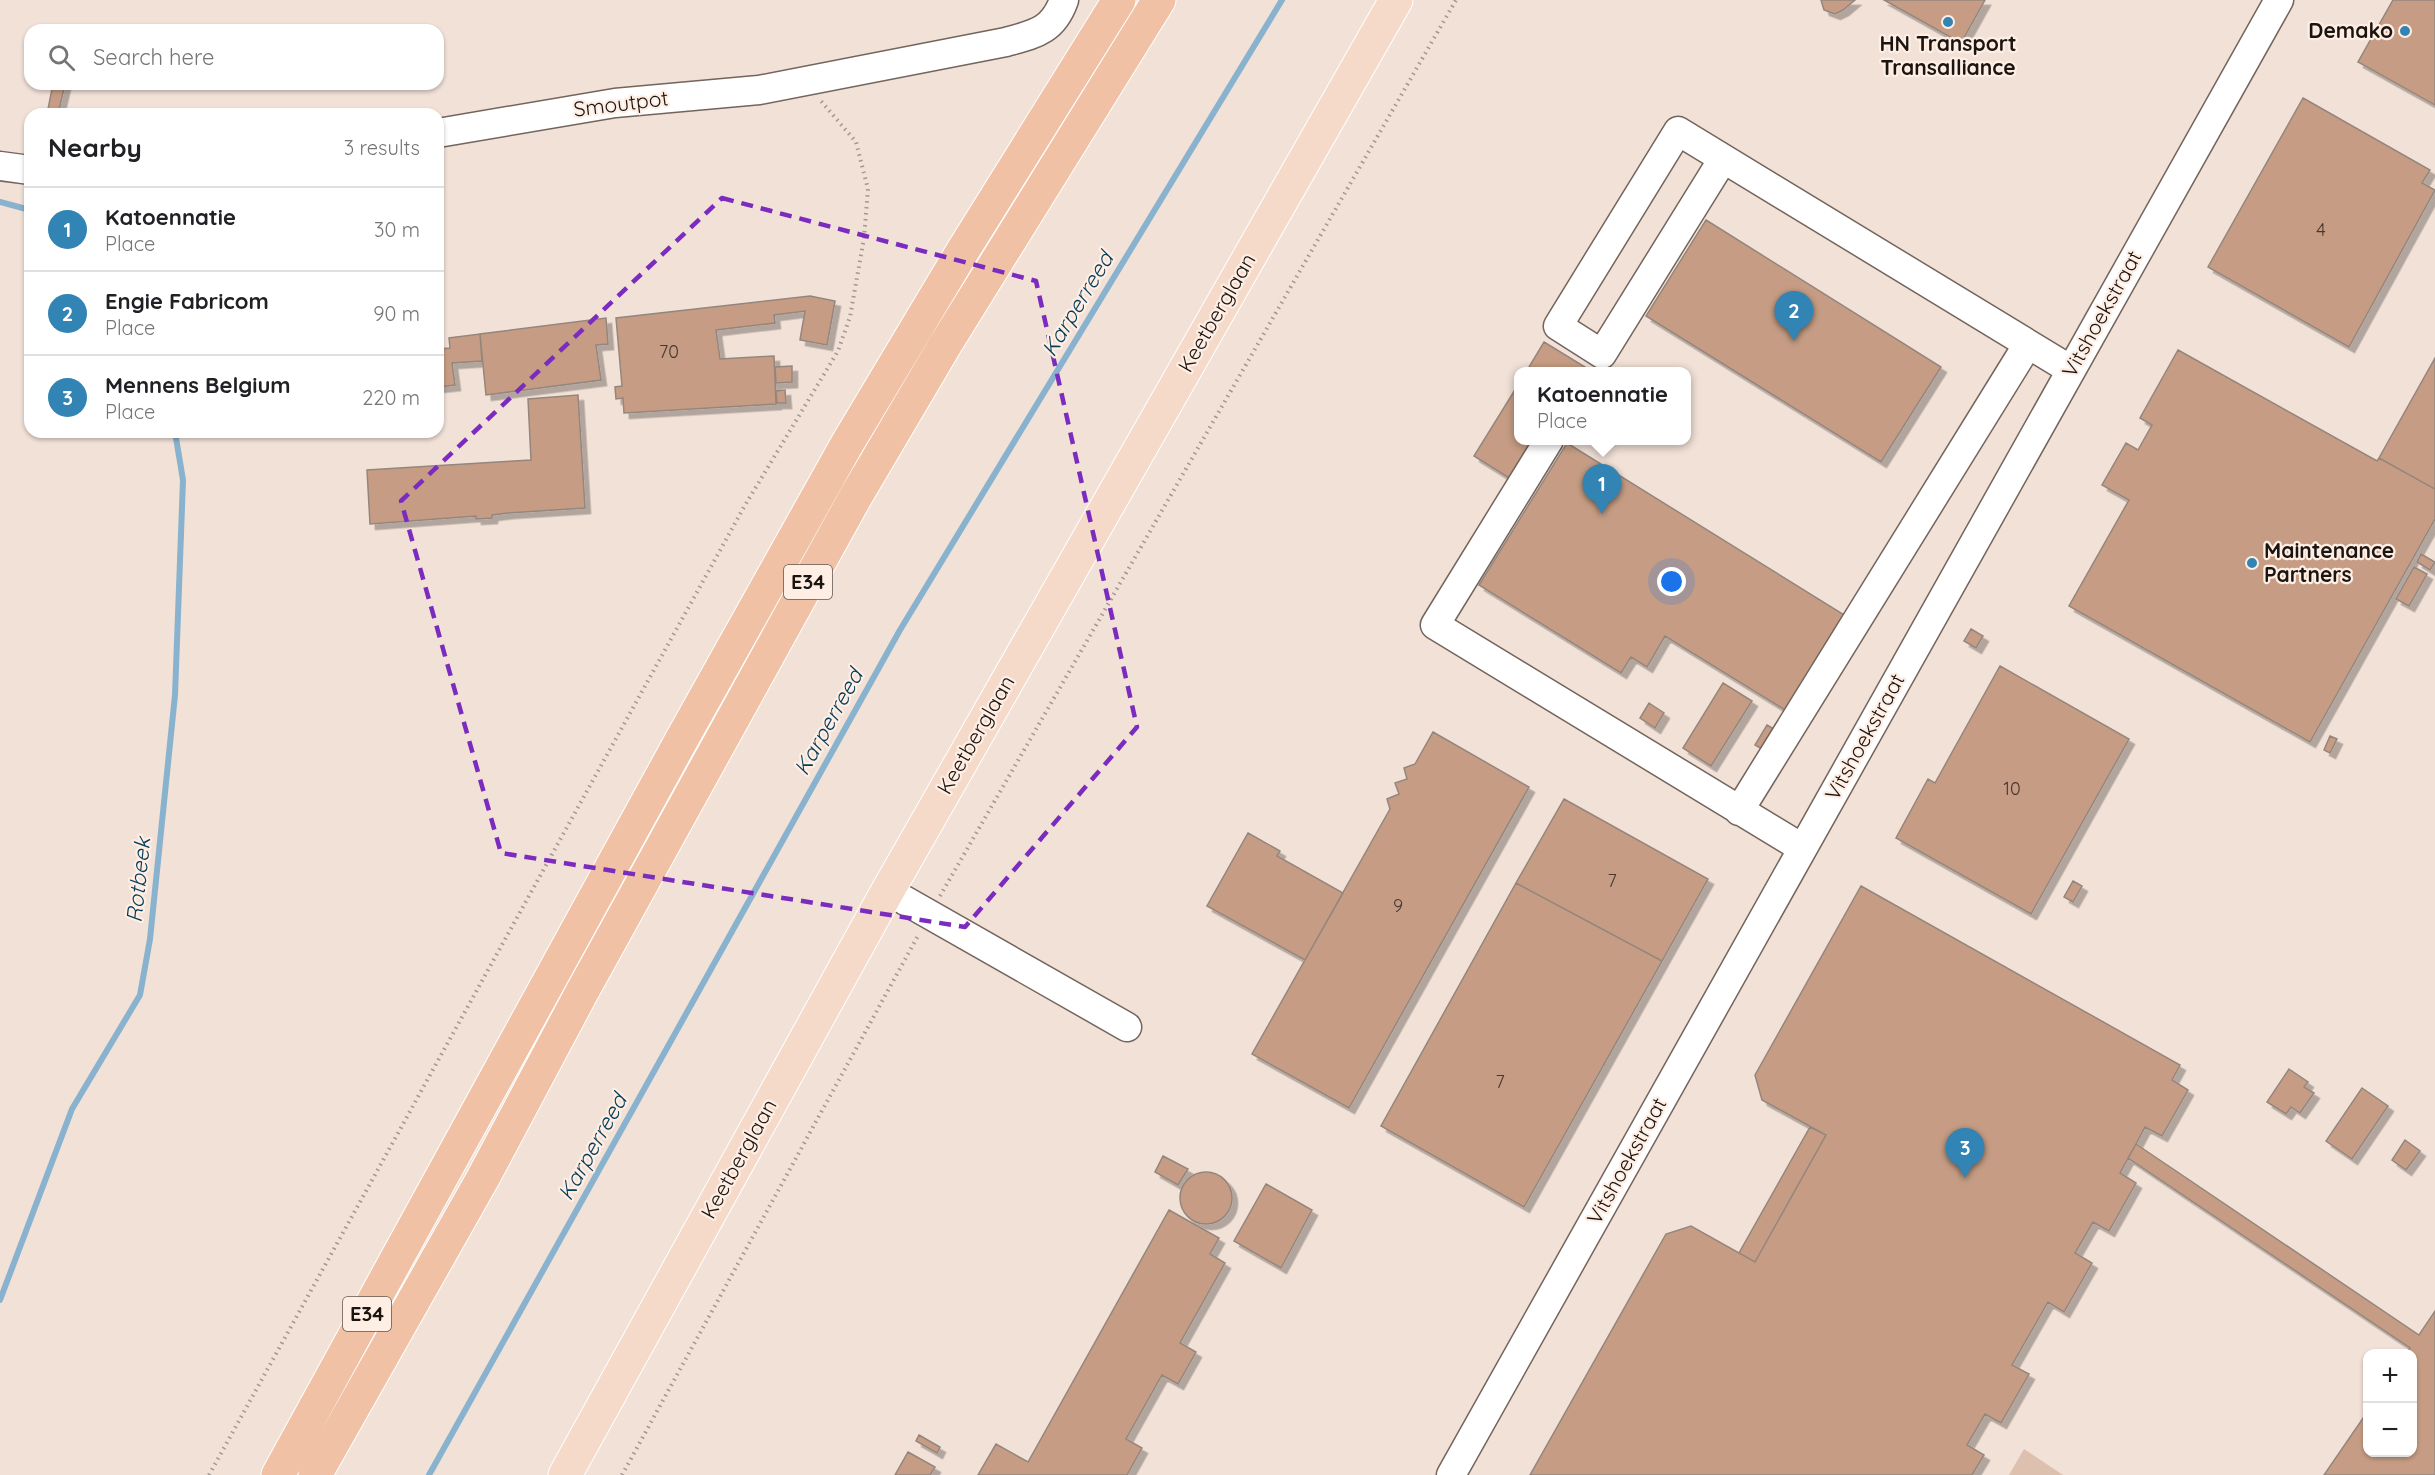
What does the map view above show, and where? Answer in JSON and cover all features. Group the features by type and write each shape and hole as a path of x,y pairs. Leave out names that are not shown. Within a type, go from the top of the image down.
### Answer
{"highway":[{"name":"E34","path":"278,1475 682,737 847,444 962,252 1119,0"},
{"name":"E34","path":"315,1475 483,1178 582,992 856,496 957,325 1159,0"}],"main road":[{"name":"Keetberglaan","path":"565,1475 899,871 1396,0"},
{"name":"Keetberglaan","path":"587,1475 917,907 1415,0"}],"street":[{"name":"Smoutpot","path":"444,132 615,103 759,90 1006,42 1039,33 1053,22 1064,0"},
{"name":"Vitshoekstraat","path":"1450,1475 2279,0"},
{"path":"1723,159 1596,363 1558,326 1678,131 2071,370"},
{"path":"0,166 24,169"},
{"path":"1740,811 2028,344"},
{"path":"1547,445 1435,625 1803,848"},
{"path":"917,907 1127,1027"}],"path":[{"path":"622,1475 917,907 1456,0"},
{"path":"209,1475 744,507 838,351 850,317 864,238 868,189 856,142 806,82"}],"highlighted area":[{"path":"722,198 1036,281 1137,727 965,927 501,853 401,501"}],"shaded area":[{"path":"2024,1449 2063,1475 2009,1475"}],"building":[{"name":"HN Transport Transalliance","path":"1821,0 1855,0 1835,14 1824,10"},
{"name":"HN Transport Transalliance","path":"1884,0 1985,0 1961,43"},
{"name":"Demako","path":"2393,0 2435,0 2435,105 2358,62"},
{"path":"52,90 64,90 59,108 48,108"},
{"path":"2303,98 2430,170 2422,183 2435,190 2349,347 2208,267"},
{"path":"1706,220 1941,367 1881,462 1646,316"},
{"path":"810,296 835,301 827,345 800,340 805,311 774,315 775,323 716,330 720,359 774,356 776,404 624,413 623,398 616,399 615,387 622,386 616,318"},
{"path":"606,318 608,344 596,345 601,380 486,395 480,334"},
{"path":"480,334 482,361 452,363 455,385 444,386 444,348 450,348 449,338"},
{"path":"1544,342 1585,367 1529,367"},
{"name":"Maintenance Partners","path":"2178,350 2377,461 2379,458 2435,489 2435,519 2310,742 2069,606 2129,500 2102,485 2126,443 2138,450 2152,425 2140,418"},
{"path":"2435,358 2435,489 2379,458"},
{"path":"792,366 792,382 776,383 775,367"},
{"path":"785,390 786,403 777,403 776,391"},
{"path":"1514,391 1514,445 1536,445 1514,481 1474,456"},
{"path":"578,395 585,508 508,513 492,515 492,518 476,519 476,516 370,524 367,470 531,460 528,399"},
{"path":"1566,445 1570,445 1849,618 1790,713 1665,636 1647,667 1631,657 1621,673 1479,585"},
{"path":"2421,554 2435,562 2430,570 2417,562"},
{"path":"2414,567 2427,574 2409,606 2396,599"},
{"path":"1971,629 1983,636 1976,648 1964,641"},
{"path":"2000,666 2129,739 2031,914 1896,838 1928,779 1935,783"},
{"path":"1723,683 1752,701 1711,766 1683,748"},
{"path":"1649,703 1664,713 1655,728 1640,718"},
{"path":"1767,725 1774,729 1762,749 1755,745"},
{"path":"1433,732 1529,787 1349,1108 1252,1054 1390,809 1387,799 1399,794 1395,783 1407,779 1404,768 1415,764"},
{"path":"2330,736 2337,739 2330,753 2324,750"},
{"path":"1564,799 1708,879 1662,961 1516,883"},
{"path":"1248,833 1280,851 1277,856 1343,893 1305,960 1207,906"},
{"path":"2073,881 2082,886 2073,902 2064,897"},
{"path":"1516,883 1662,961 1524,1207 1381,1126"},
{"path":"1861,886 2180,1065 2172,1080 2188,1090 2162,1136 2145,1127 2120,1173 2136,1183 2109,1231 2093,1222 2075,1253 2092,1263 2064,1312 2048,1302 2012,1365 2029,1374 2001,1423 1985,1414 1967,1445 1984,1455 1972,1475 1530,1475 1666,1234 1691,1226 1755,1262 1826,1135 1762,1100 1755,1075"},
{"path":"2289,1069 2308,1082 2304,1087 2314,1093 2300,1113 2291,1107 2286,1114 2267,1102"},
{"path":"2362,1088 2388,1106 2352,1159 2326,1141"},
{"path":"1810,1127 1826,1135 1755,1262 1739,1253"},
{"path":"2405,1140 2420,1151 2406,1170 2392,1160"},
{"path":"2136,1144 2419,1335 2435,1311 2435,1475 2324,1475 2363,1418 2363,1457 2417,1457 2417,1349 2409,1349 2128,1158"},
{"path":"1163,1156 1188,1169 1178,1185 1155,1172"},
{"path":"1206,1172 1216,1174 1224,1180 1230,1188 1232,1198 1230,1208 1224,1216 1216,1222 1206,1224 1196,1222 1188,1216 1182,1208 1180,1198 1182,1188 1188,1180 1196,1174"},
{"path":"1266,1184 1312,1210 1281,1268 1234,1241"},
{"path":"1169,1210 1219,1238 1210,1254 1225,1263 1180,1343 1196,1352 1178,1384 1162,1375 1126,1439 1142,1448 1127,1475 978,1475 996,1444 1028,1462"},
{"path":"919,1435 940,1447 937,1453 916,1441"},
{"path":"908,1452 935,1467 930,1475 895,1475"}],"waterway":[{"name":"Karperreed","path":"429,1475 900,630 1282,0"},
{"name":"Rotbeek","path":"0,202 24,208"},
{"name":"Rotbeek","path":"0,1300 72,1109 140,995 150,939 175,695 183,480 176,438"}],"place":[{"name":"HN Transport Transalliance","path":"1948,22"},
{"name":"Demako","path":"2405,31"},
{"name":"Engie Fabricom","path":"1794,341"},
{"name":"Katoennatie","path":"1602,514"},
{"name":"Maintenance Partners","path":"2252,563"},
{"name":"Mennens Belgium","path":"1965,1178"}]}
